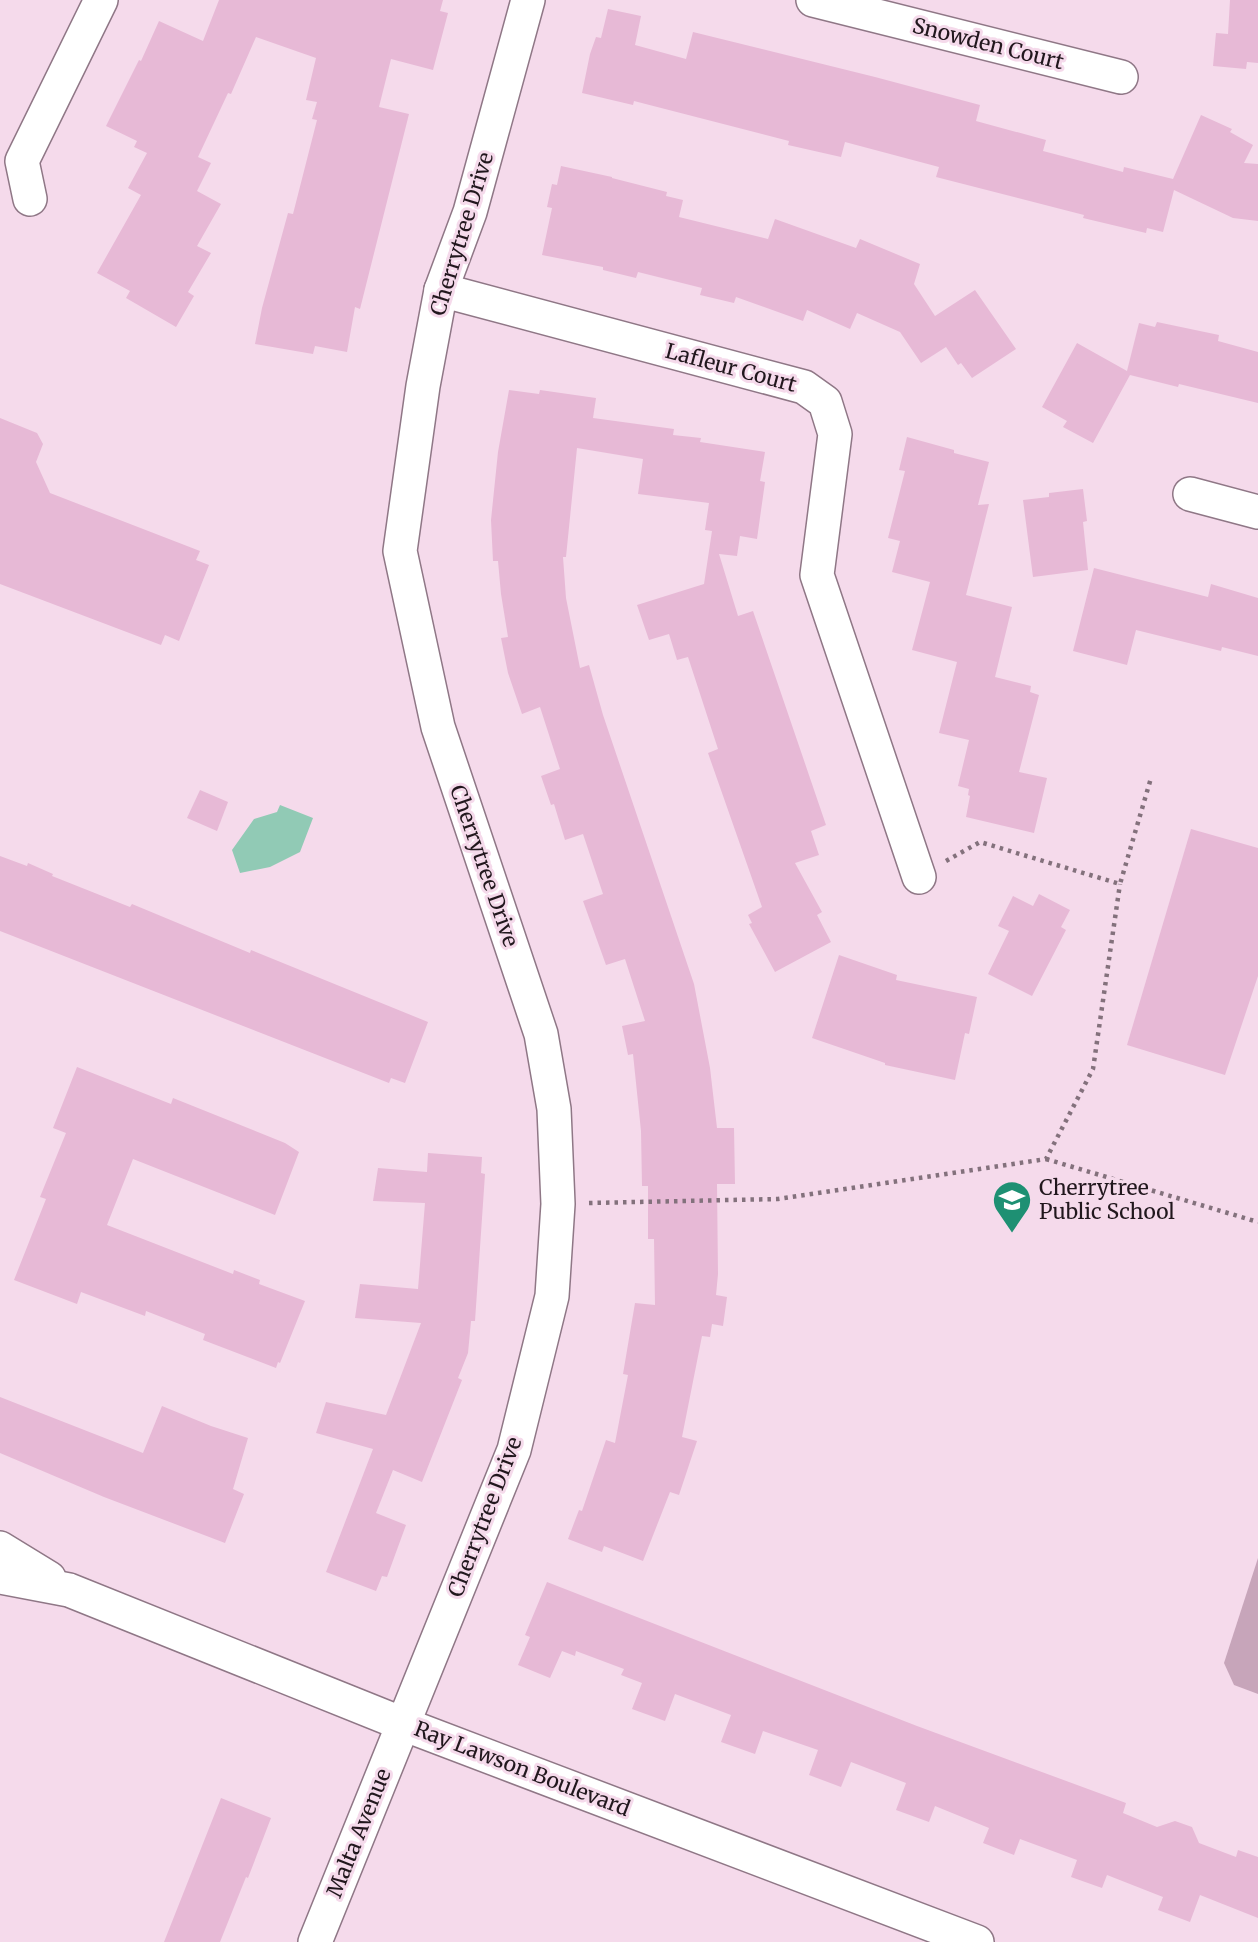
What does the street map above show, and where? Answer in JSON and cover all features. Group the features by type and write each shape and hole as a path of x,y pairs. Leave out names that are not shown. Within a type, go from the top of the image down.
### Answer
{"street":[{"path":"30,199 22,161 100,0"},
{"name":"Cherrytree Drive","path":"403,1724 513,1450 552,1296 558,1203 554,1109 541,1034 438,727 400,551 399,502 441,290 470,212 528,0"},
{"name":"Snowden Court","path":"813,0 1121,77"},
{"name":"Lafleur Court","path":"441,290 804,387 825,402 835,434 817,575 919,877"},
{"path":"1189,494 1258,512"},
{"name":"Ray Lawson Boulevard","path":"0,1548 69,1590 403,1724 977,1942"},
{"name":"Ray Lawson Boulevard","path":"0,1577 69,1590"},
{"name":"Malta Avenue","path":"315,1942 403,1724"}],"path":[{"path":"1046,1159 1093,1069 1120,884 1151,778"},
{"path":"919,877 980,842 1120,884"},
{"path":"558,1203 778,1199 1046,1159 1258,1222"}],"shaded area":[{"path":"280,805 313,818 300,852 270,867 240,873 232,850 254,819 277,812"},
{"path":"1258,1558 1258,1694 1234,1685 1224,1663"}],"building":[{"path":"219,0 443,0 440,11 448,13 433,70 391,59 379,107 409,114 360,309 355,307 347,352 315,346 313,354 255,344 288,213 293,214 317,120 312,119 317,102 306,100 316,58 256,37 231,94 228,93 198,157 211,163 197,191 221,204 197,246 211,253 188,292 194,296 176,327 126,298 130,291 97,273 141,195 128,188 147,153 134,147 137,141 106,126 159,21 203,41"},
{"path":"1230,0 1258,0 1258,63 1247,62 1246,69 1213,66 1216,33 1228,34"},
{"path":"608,9 641,16 635,45 686,59 693,32 875,77 980,105 976,121 1046,140 1043,151 1123,172 1124,167 1173,179 1201,115 1232,129 1230,132 1253,145 1244,163 1258,164 1258,221 1233,218 1174,190 1163,232 1147,228 1146,233 936,177 939,167 845,142 841,157 788,145 789,141 634,101 633,105 582,93 590,54 596,37 601,38"},
{"path":"561,166 667,192 666,196 683,200 679,217 768,239 775,219 856,248 860,239 920,264 914,284 935,316 975,290 1016,349 972,378 961,363 958,365 946,347 921,363 900,332 857,313 850,329 807,310 803,321 736,297 734,303 700,295 702,288 638,272 636,278 603,270 603,267 542,255 552,208 547,207 552,184 557,185"},
{"path":"1157,322 1219,335 1218,341 1258,352 1258,403 1130,375 1093,443 1063,427 1067,421 1042,407 1077,343 1127,371 1139,323 1155,327"},
{"path":"509,390 539,394 540,390 596,398 593,418 674,429 673,435 701,438 700,442 765,452 760,481 765,482 757,539 740,536 737,556 719,554 738,616 753,611 826,825 811,831 819,855 795,863 822,912 817,915 831,942 775,972 749,924 752,923 748,915 762,907 708,753 718,749 688,657 677,660 669,634 649,640 637,605 704,584 712,531 705,530 709,503 638,494 643,459 577,448 566,557 563,557 566,598 580,668 589,665 603,715 694,984 710,1068 717,1128 734,1128 735,1184 717,1184 716,1295 727,1297 723,1326 712,1324 710,1337 702,1336 682,1437 697,1441 679,1495 670,1492 643,1561 604,1546 602,1552 568,1539 579,1510 582,1511 606,1440 615,1443 628,1375 623,1374 635,1303 655,1305 654,1239 648,1239 648,1186 642,1186 641,1131 633,1054 628,1055 622,1026 645,1021 625,959 606,965 583,901 603,894 583,834 565,840 554,804 551,805 541,776 560,769 540,707 522,714 508,673 501,638 508,637 498,561 493,561 491,520 498,452"},
{"path":"0,418 37,433 43,444 36,462 50,493 200,551 196,560 209,565 179,641 165,635 161,645 0,584"},
{"path":"907,437 989,462 978,505 989,504 966,595 1012,607 995,677 1031,686 1030,692 1039,695 1019,772 1047,778 1034,833 966,817 969,789 958,786 969,740 939,733 957,662 912,650 930,582 892,572 900,541 888,538 905,471 899,470"},
{"path":"1083,489 1088,570 1033,577 1023,500 1049,497 1049,493"},
{"path":"1094,568 1208,597 1211,584 1258,598 1258,656 1222,647 1221,651 1136,630 1127,665 1073,651"},
{"path":"200,790 228,802 217,831 187,818"},
{"path":"1191,829 1258,848 1258,976 1225,1075 1127,1045"},
{"path":"0,856 27,866 28,863 53,874 52,876 130,907 132,904 250,953 251,950 428,1022 405,1083 391,1078 389,1083 0,931"},
{"path":"1039,894 1070,910 1061,927 1066,930 1032,996 988,974 1009,931 998,926 1013,896 1033,906"},
{"path":"839,955 897,975 896,980 977,997 969,1034 965,1033 955,1080 885,1065 812,1038"},
{"path":"77,1067 171,1104 173,1098 285,1143 299,1152 275,1215 133,1159 107,1225 233,1274 234,1270 260,1280 259,1284 305,1301 276,1368 203,1340 205,1334 146,1311 145,1316 81,1292 77,1304 14,1280 46,1199 40,1197 66,1133 53,1128"},
{"path":"428,1153 482,1157 481,1173 485,1174 475,1321 471,1321 468,1353 458,1378 462,1380 422,1482 393,1470 376,1513 406,1525 387,1577 382,1576 376,1591 326,1572 373,1449 316,1433 326,1402 386,1415 421,1323 355,1318 360,1284 418,1289 425,1203 373,1201 378,1168 427,1172"},
{"path":"0,1397 143,1453 162,1406 248,1438 233,1489 244,1494 225,1543 104,1497 0,1453"},
{"path":"547,1582 917,1726 1126,1803 1123,1813 1157,1827 1175,1821 1192,1827 1199,1843 1236,1857 1238,1850 1258,1857 1258,1918 1200,1895 1190,1922 1158,1910 1163,1897 1107,1875 1102,1888 1071,1877 1077,1860 1020,1839 1014,1855 983,1843 989,1828 935,1806 929,1822 896,1810 906,1783 851,1762 841,1787 809,1775 818,1750 763,1731 755,1754 721,1742 731,1715 675,1694 665,1721 632,1709 642,1683 621,1675 624,1669 576,1651 575,1656 562,1651 550,1678 518,1665 530,1637 525,1635"},
{"path":"221,1798 271,1818 248,1878 246,1877 220,1942 164,1942"}],"place":[{"name":"Cherrytree Public School","path":"1012,1234"}]}
